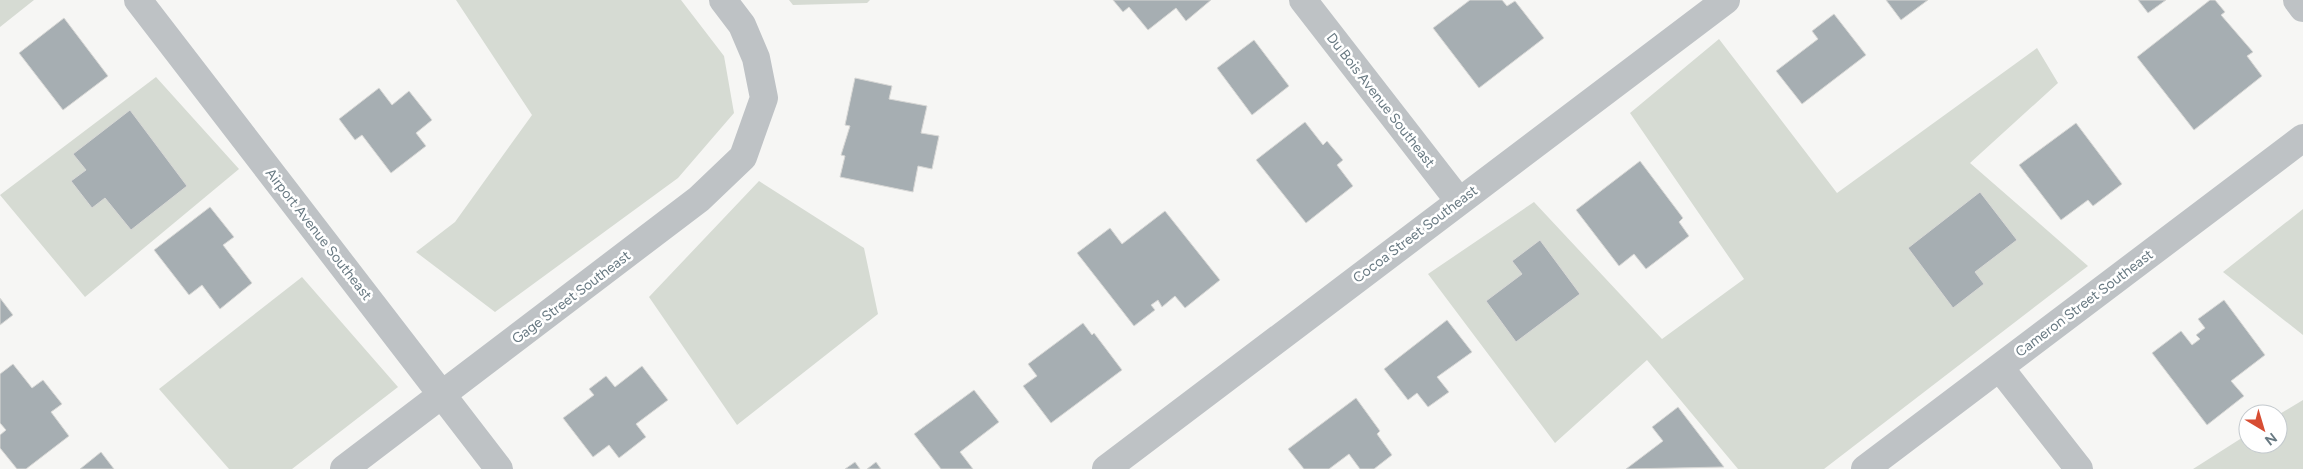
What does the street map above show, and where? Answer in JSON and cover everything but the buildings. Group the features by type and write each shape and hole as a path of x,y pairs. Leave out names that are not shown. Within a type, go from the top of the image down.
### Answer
{"street":[{"name":"Airport Avenue Southeast","path":"138,0 499,469"},
{"name":"Gage Street Southeast","path":"344,469 699,200 743,156 764,98 756,58 746,33 723,0"},
{"name":"Du Bois Avenue Southeast","path":"1304,0 1459,201"},
{"name":"Cocoa Street Southeast","path":"1106,469 1726,0"},
{"path":"2297,0 2303,8"},
{"name":"Cameron Street Southeast","path":"1866,469 2303,138"},
{"path":"2000,368 2079,469"}],"shaded area":[{"path":"0,0 34,0 0,27"},
{"path":"456,0 681,0 724,56 734,113 678,178 495,312 416,252 455,222 532,115"},
{"path":"789,0 870,0 867,3 793,5"},
{"path":"1719,39 1837,193 2037,48 2058,83 1970,163 2088,266 1824,469 1738,469 1647,360 1555,443 1428,274 1534,202 1662,339 1744,279 1630,113"},
{"path":"156,77 239,169 85,297 0,195"},
{"path":"759,181 864,248 878,314 737,425 649,297"},
{"path":"2303,209 2303,335 2223,272"},
{"path":"302,277 398,387 292,469 229,469 159,389"},
{"path":"2303,400 2303,469 2193,469 2238,440 2238,454 2288,454 2288,409"}]}
